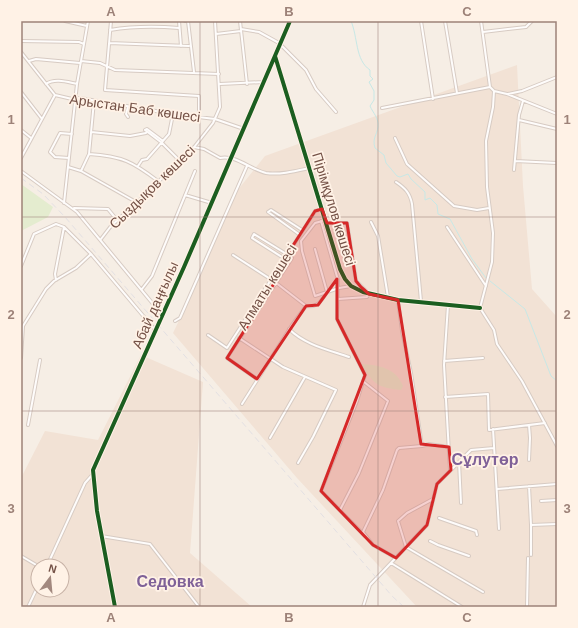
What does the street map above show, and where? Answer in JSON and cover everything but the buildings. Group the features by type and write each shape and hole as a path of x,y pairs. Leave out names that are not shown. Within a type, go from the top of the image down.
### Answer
{"street":[{"path":"65,21 88,26"},
{"path":"64,203 77,84 88,21"},
{"path":"111,21 105,90 198,96 199,117"},
{"path":"179,21 181,46"},
{"path":"185,21 188,21 189,46 194,72"},
{"name":"Сыздықов көшесі","path":"101,239 178,159 184,160 203,137 215,119 220,107 215,21"},
{"path":"240,21 247,84"},
{"name":"Абай даңғылы","path":"115,607 101,536 93,474 97,459 163,316 281,46 290,21"},
{"path":"421,21 433,99"},
{"path":"446,21 457,93"},
{"path":"481,21 490,87 494,91 507,94 557,114"},
{"path":"483,32 526,27 532,21"},
{"path":"110,30 141,26 179,28"},
{"path":"216,34 241,30 259,32 273,39 306,70 316,89 336,112"},
{"path":"21,40 79,42 84,44"},
{"path":"109,44 189,46"},
{"name":"Арыстан Баб көшесі","path":"21,52 55,95 72,99 76,98 173,114 215,119 244,129"},
{"name":"Пірімқұлов көшесі","path":"276,56 340,269 345,279 351,286 369,294 398,300 421,301 480,308"},
{"path":"29,61 36,59 100,63 116,70 219,74"},
{"path":"507,94 522,91 557,77"},
{"path":"46,84 50,81 56,81 77,84"},
{"path":"219,84 247,84 264,82"},
{"path":"382,108 490,87"},
{"path":"494,91 493,107 486,138 489,208 494,233 492,262 480,308 494,330 497,344 522,381 557,446"},
{"path":"21,93 42,119"},
{"path":"21,158 55,95"},
{"path":"514,170 519,120 523,101"},
{"path":"81,171 89,154 94,102"},
{"path":"128,107 126,114 128,117"},
{"path":"138,166 142,160 147,158 169,134 173,114"},
{"path":"519,120 557,128"},
{"path":"91,132 130,136 146,133 145,130 147,129 163,142 178,159"},
{"path":"21,130 32,138"},
{"path":"69,158 55,157 50,152 60,133 72,134"},
{"path":"395,138 407,164 452,204 477,210 489,208"},
{"path":"194,147 204,149 220,158 228,156 247,166 268,173 310,168"},
{"path":"89,154 117,157 138,166 158,181"},
{"path":"515,161 557,163"},
{"path":"175,321 180,318 247,166"},
{"path":"68,167 81,171 136,202"},
{"path":"21,171 72,208 101,239 163,316"},
{"path":"142,289 152,276 195,171"},
{"path":"396,182 405,188 410,196 412,204 415,242 419,258 421,301"},
{"path":"185,195 212,203"},
{"path":"72,208 108,209 118,220"},
{"name":"Алматы көшесі","path":"208,335 227,348 315,211 322,209"},
{"path":"300,235 268,212 271,210 303,230"},
{"path":"321,221 339,288 337,299 337,318 365,375 364,382 321,492 382,552 396,558"},
{"path":"337,299 367,297 369,294 356,281 347,223 321,221 315,223 301,241 302,251 316,296 339,288 351,286"},
{"path":"371,222 378,236 388,297"},
{"path":"21,266 34,234 56,224 64,227 91,254 156,331"},
{"path":"56,280 55,274 64,227"},
{"path":"448,228 486,286"},
{"path":"285,259 252,238 254,234 288,255"},
{"path":"315,249 327,292"},
{"path":"21,358 21,331 25,322 46,290 56,280 76,268 91,254"},
{"path":"233,255 275,282 306,306 313,307 318,305 327,292"},
{"path":"257,379 227,358 292,258"},
{"path":"398,300 401,326 412,372 422,446"},
{"path":"448,305 444,361 445,397 451,470"},
{"path":"242,404 306,306"},
{"path":"290,329 300,338 348,358"},
{"path":"240,338 283,367 336,390 313,437 298,463"},
{"path":"444,361 483,358"},
{"path":"28,425 40,360"},
{"path":"270,438 305,377"},
{"path":"340,510 358,473 388,401 364,382"},
{"path":"445,397 488,394 488,430 545,423"},
{"path":"529,425 529,460"},
{"path":"493,429 499,530"},
{"path":"365,536 363,532 383,490 397,450 399,448 428,444 449,447"},
{"path":"363,607 370,585 427,525 437,484 471,450 494,448"},
{"path":"459,462 461,503"},
{"path":"51,558 85,483 93,474"},
{"path":"497,489 557,484"},
{"path":"529,486 531,555"},
{"path":"434,498 407,513 398,521 406,547 483,592"},
{"path":"541,501 557,500"},
{"path":"440,518 476,531 477,534"},
{"path":"531,525 557,524"},
{"path":"101,536 150,544 199,607"},
{"path":"430,541 438,546 469,556"},
{"path":"21,556 30,561"},
{"path":"527,607 528,558"},
{"path":"391,563 462,607"}],"highlighted area":[{"path":"322,209 327,223 347,223 356,281 361,287 369,294 398,300 421,444 449,447 451,470 437,484 427,525 396,558 373,545 321,491 365,375 337,319 337,279 318,305 306,306 257,379 227,358 275,282 271,280 315,211"}],"shaded area":[{"path":"517,65 523,186 532,289 557,317 557,607 417,607 297,478 173,333 237,191 265,156"},
{"path":"141,355 203,382 190,553 252,607 21,607 21,478 45,431 98,440"}],"green space":[{"path":"21,184 53,207 48,217 21,231"},
{"path":"361,364 374,365 391,371 400,380 403,386 401,390 386,388 377,384 373,381"}],"waterway":[{"path":"351,21 359,54 365,66 370,70 370,76 373,79 369,82 374,91 374,100 370,106 377,118 378,124 374,139 375,148 384,155 386,163 397,176 400,177 408,174 411,179 425,192 425,200 430,198 437,205 438,214 450,219 472,259 486,278"},
{"path":"490,281 525,309 551,376 557,381"}],"railway":[{"path":"21,178 43,194 65,217 392,596 404,607"}],"cycle path":[{"path":"115,607 97,511 93,470 184,267 290,21"},
{"path":"275,56 340,269 345,279 351,286 363,292 398,300 480,308"}],"district":[{"name":"Сұлутөр","path":"485,459"},
{"name":"Седовка","path":"170,581"}]}
